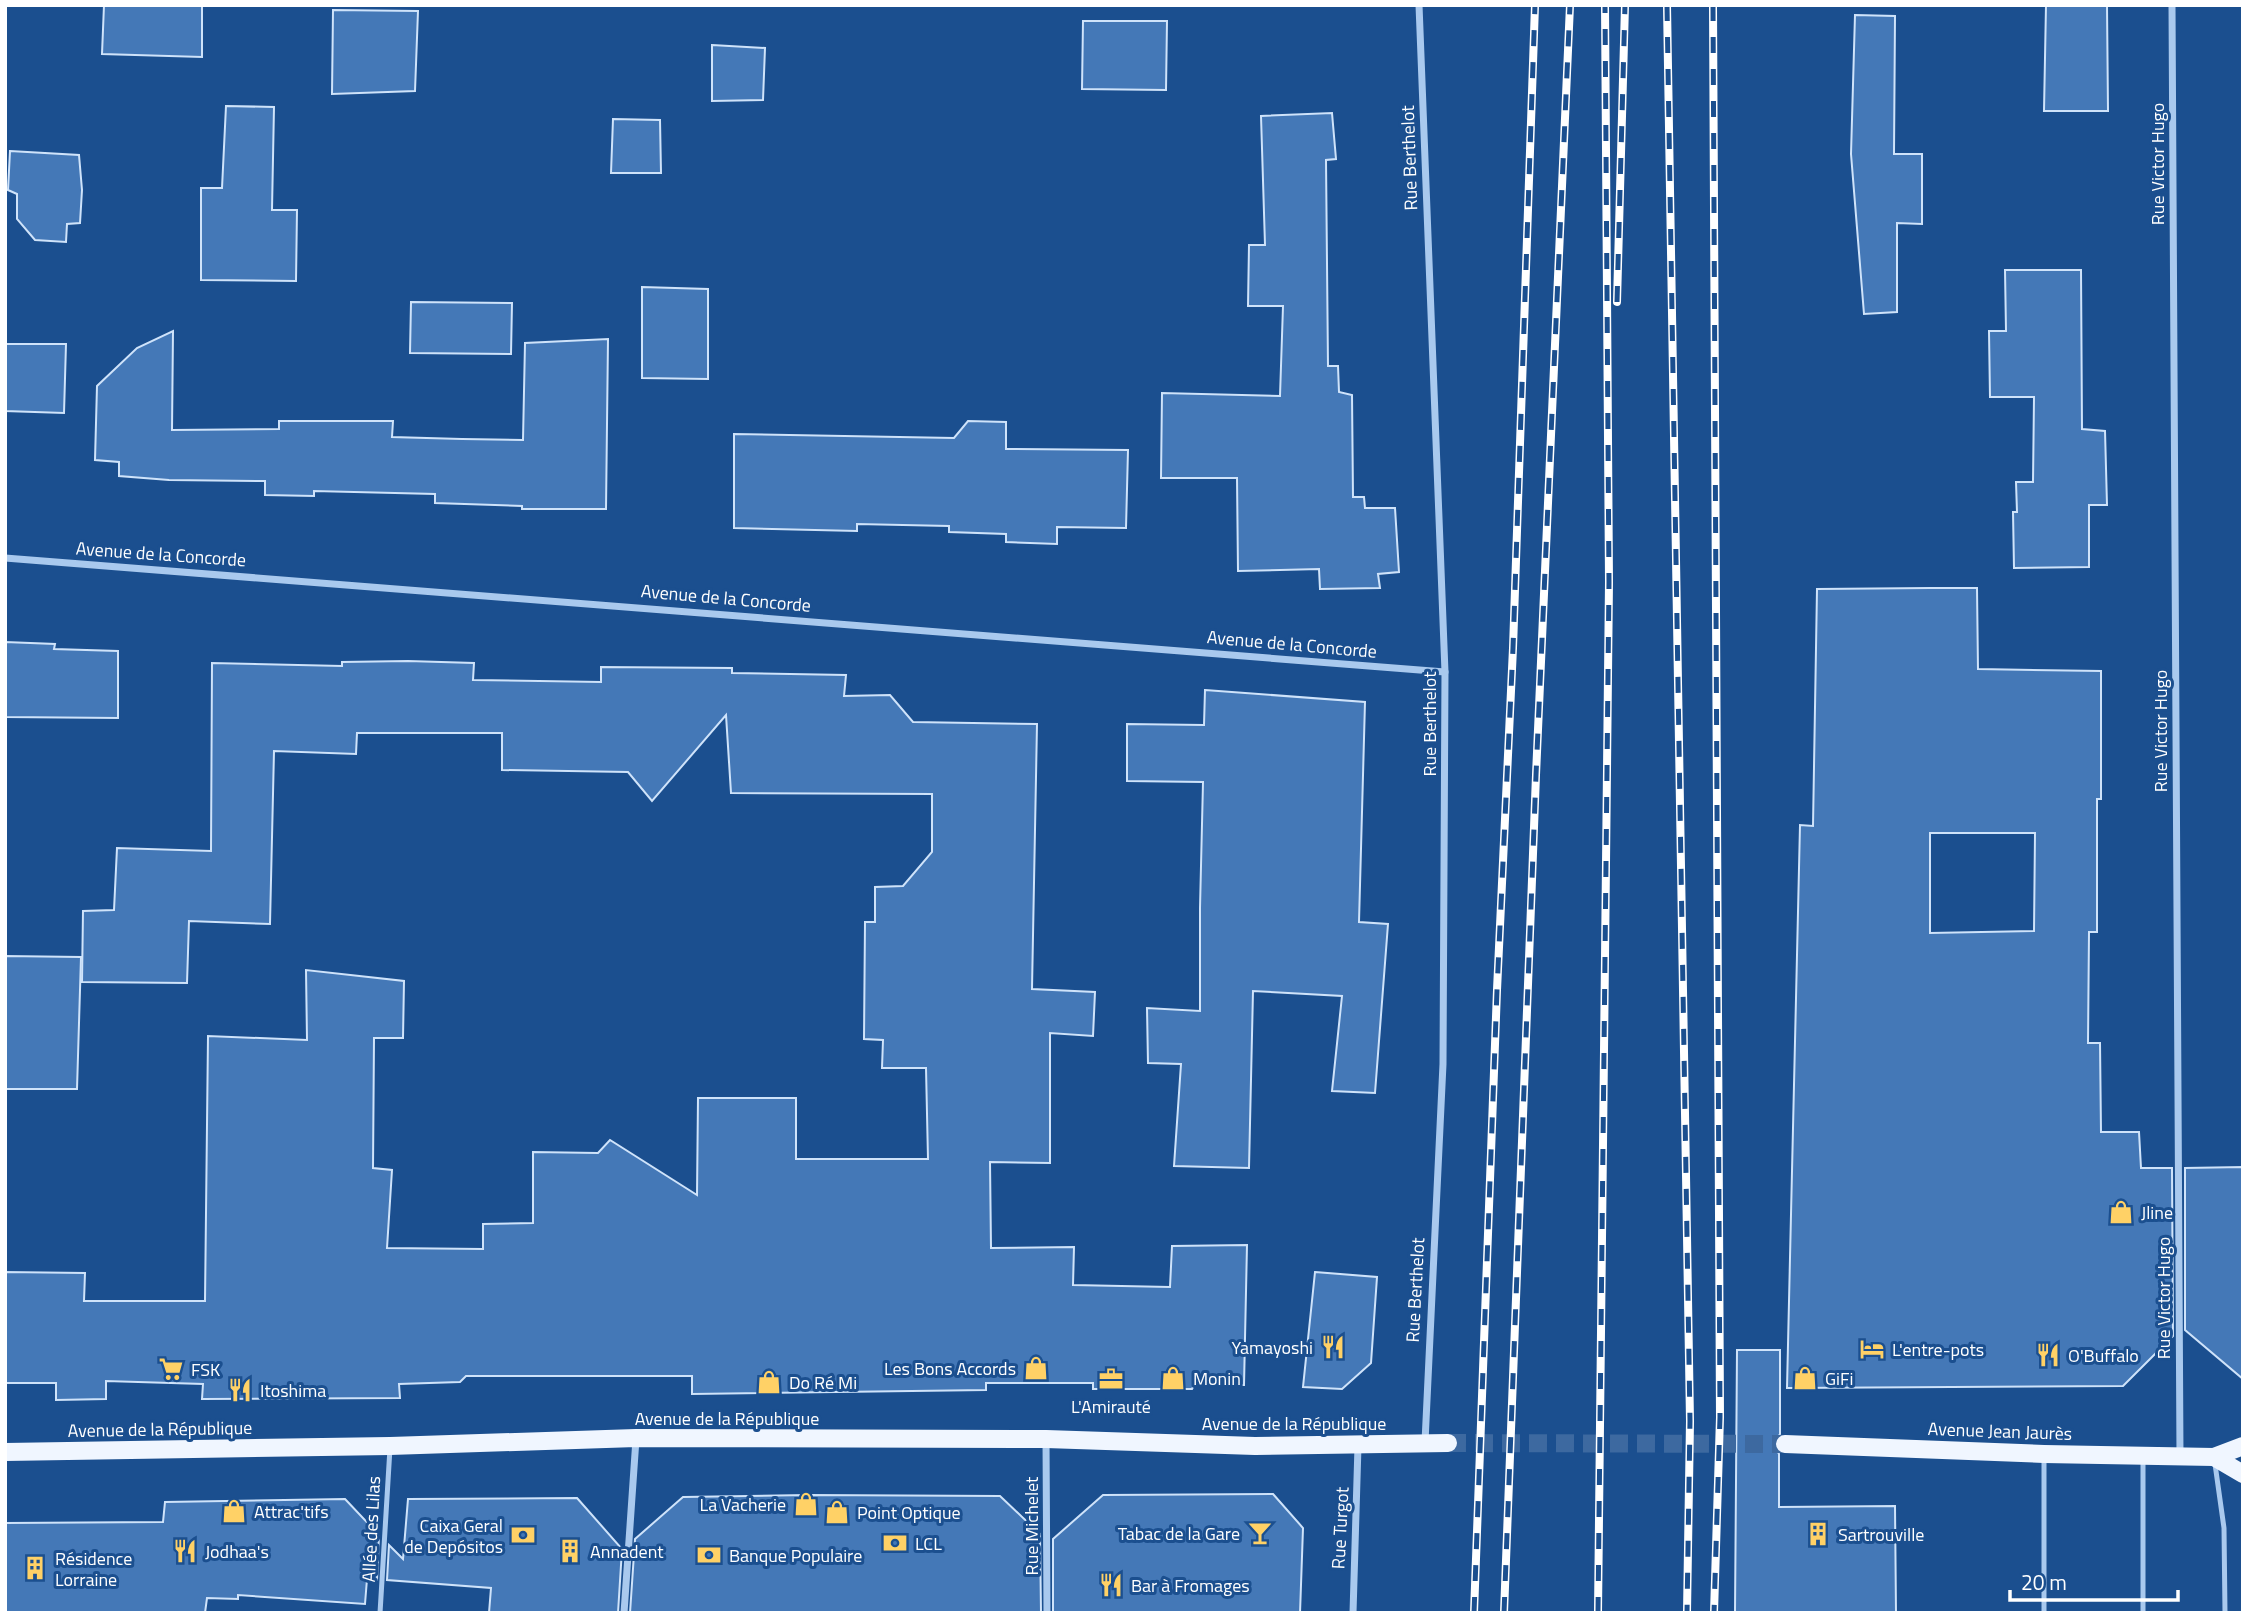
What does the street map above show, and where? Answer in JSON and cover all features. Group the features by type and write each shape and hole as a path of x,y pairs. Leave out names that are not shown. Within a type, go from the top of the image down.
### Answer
{"main road":[{"name":"Avenue de la République","path":"5,1452 390,1446 636,1438 1046,1439 1255,1446 1448,1443"},
{"name":"Avenue Jean Jaurès","path":"1785,1444 2180,1457 2214,1457 2243,1446"},
{"path":"2214,1457 2243,1474"}],"street":[{"name":"Rue Berthelot","path":"1419,5 1445,672 1443,1064 1424,1443"},
{"name":"Rue Victor Hugo","path":"2172,5 2180,1457"},
{"name":"Avenue de la Concorde","path":"5,558 1445,672"},
{"path":"624,1613 636,1438"},
{"name":"Rue Michelet","path":"1046,1439 1047,1613"},
{"name":"Rue Turgot","path":"1353,1613 1358,1446"}],"lane":[{"name":"Allée des Lilas","path":"380,1613 390,1446"},
{"path":"2044,1454 2044,1613"},
{"path":"2143,1455 2143,1613"},
{"path":"2214,1457 2224,1528 2225,1613"}],"building":[{"path":"104,5 202,5 202,57 102,54"},
{"path":"2046,5 2107,5 2108,111 2044,111"},
{"path":"333,10 418,11 415,91 332,94"},
{"path":"1855,15 1895,16 1894,154 1922,154 1922,224 1897,223 1897,312 1864,314 1851,154"},
{"path":"1083,21 1167,21 1166,90 1082,89"},
{"path":"712,45 765,48 763,100 712,101"},
{"path":"226,106 274,107 272,210 297,210 296,281 201,280 201,188 222,188"},
{"path":"1332,113 1336,159 1326,160 1328,366 1338,366 1339,392 1352,395 1353,497 1364,497 1365,508 1395,508 1399,572 1378,574 1380,588 1320,589 1319,569 1238,571 1237,478 1161,478 1162,393 1280,396 1283,306 1248,306 1249,245 1265,245 1261,116"},
{"path":"613,119 660,120 661,173 611,173"},
{"path":"10,151 79,155 82,190 80,223 67,224 66,242 35,240 17,219 17,194 8,190"},
{"path":"2005,270 2081,270 2082,429 2105,431 2107,505 2089,505 2089,567 2014,568 2013,512 2017,512 2016,482 2033,482 2034,397 1990,397 1989,331 2006,331"},
{"path":"642,287 708,289 708,379 642,378"},
{"path":"411,302 512,303 511,354 410,353"},
{"path":"173,331 172,430 279,429 279,421 393,421 392,437 462,439 523,440 525,343 608,339 606,509 522,509 522,506 435,503 435,494 314,491 314,496 265,495 265,481 169,480 119,476 119,462 95,460 97,386 137,348"},
{"path":"5,344 66,344 64,413 5,411"},
{"path":"968,421 1006,422 1006,449 1128,450 1126,528 1057,527 1057,544 1006,542 1006,534 949,532 949,526 857,524 857,531 734,528 734,434 954,438"},
{"path":"1977,588 1978,669 2101,671 2097,932 2089,932 2088,1043 2100,1043 2101,1132 2139,1132 2141,1168 2172,1168 2173,1336 2123,1386 1787,1388 1800,825 1813,826 1817,589","holes":["1930,833 2035,833 2034,931 1930,933"]},
{"path":"5,642 55,644 54,649 118,651 118,718 5,717"},
{"path":"342,662 474,663 473,680 601,682 601,667 732,668 732,673 846,675 844,696 890,695 913,722 1037,724 1032,989 1095,992 1093,1036 1050,1033 1050,1163 990,1162 991,1248 1074,1247 1073,1285 1170,1287 1172,1246 1247,1245 1244,1385 1194,1385 1192,1389 1093,1389 1093,1383 986,1383 986,1390 692,1394 692,1376 466,1376 460,1382 399,1384 400,1398 202,1399 203,1384 106,1381 106,1399 56,1400 56,1383 5,1383 5,1272 85,1273 84,1301 205,1301 208,1036 307,1040 306,970 404,981 403,1038 374,1038 373,1168 392,1170 387,1248 483,1249 483,1224 533,1223 533,1152 598,1153 610,1140 697,1195 698,1098 796,1098 796,1159 928,1159 926,1068 882,1068 883,1040 864,1039 865,922 875,922 875,887 903,886 932,852 932,794 731,793 726,715 652,801 628,772 502,770 502,733 357,733 356,754 274,751 270,924 189,921 187,983 82,982 83,911 114,910 117,848 211,851 212,663 342,666"},
{"path":"1205,690 1365,702 1359,922 1388,924 1375,1093 1332,1091 1342,996 1253,991 1249,1168 1174,1166 1181,1064 1148,1063 1147,1008 1200,1011 1203,782 1127,781 1127,724 1204,725"},
{"path":"5,956 81,957 77,1089 5,1089"},
{"path":"2243,1167 2243,1379 2185,1330 2185,1168"},
{"path":"1315,1272 1377,1277 1371,1363 1342,1389 1303,1387"},
{"name":"Sartrouville","path":"1737,1350 1780,1350 1780,1434 1774,1444 1779,1454 1779,1507 1895,1506 1896,1613 1735,1613"},
{"path":"1273,1494 1303,1528 1300,1613 1053,1613 1053,1539 1103,1495"},
{"path":"1000,1496 1040,1534 1041,1613 630,1613 635,1539 683,1497"},
{"path":"577,1498 622,1549 618,1613 489,1613 491,1588 387,1580 389,1545 403,1559 408,1499"},
{"path":"345,1499 379,1535 377,1580 367,1579 365,1604 238,1595 238,1599 207,1598 205,1613 5,1613 5,1523 163,1522 165,1502"}],"tunnel":[{"path":"1448,1443 1785,1444"}],"railway":[{"path":"1474,1613 1497,990 1513,648 1535,5"},
{"path":"1504,1613 1536,775 1570,5"},
{"path":"1598,1613 1609,582 1605,5"},
{"path":"1617,302 1625,5"},
{"path":"1667,5 1690,1421 1687,1613"},
{"path":"1713,5 1720,1417 1714,1613"}],"place":[{"name":"Jline","path":"2121,1212"},
{"name":"Yamayoshi","path":"1333,1347"},
{"name":"L'entre-pots","path":"1872,1349"},
{"name":"O'Buffalo","path":"2048,1355"},
{"name":"Les Bons Accords","path":"1036,1368"},
{"name":"FSK","path":"171,1369"},
{"name":"Monin","path":"1173,1378"},
{"name":"GiFi","path":"1805,1378"},
{"name":"L'Amirauté","path":"1111,1379"},
{"name":"Do Ré Mi","path":"769,1382"},
{"name":"Itoshima","path":"240,1390"},
{"name":"La Vacherie","path":"806,1504"},
{"name":"Attrac'tifs","path":"234,1511"},
{"name":"Point Optique","path":"837,1512"},
{"name":"Tabac de la Gare","path":"1260,1533"},
{"name":"Sartrouville","path":"1818,1534"},
{"name":"Caixa Geral de Depósitos","path":"523,1535"},
{"name":"LCL","path":"895,1543"},
{"name":"Jodhaa's","path":"185,1551"},
{"name":"Annadent","path":"570,1551"},
{"name":"Banque Populaire","path":"709,1555"},
{"name":"Résidence Lorraine","path":"35,1568"},
{"name":"Bar à Fromages","path":"1111,1585"}]}
